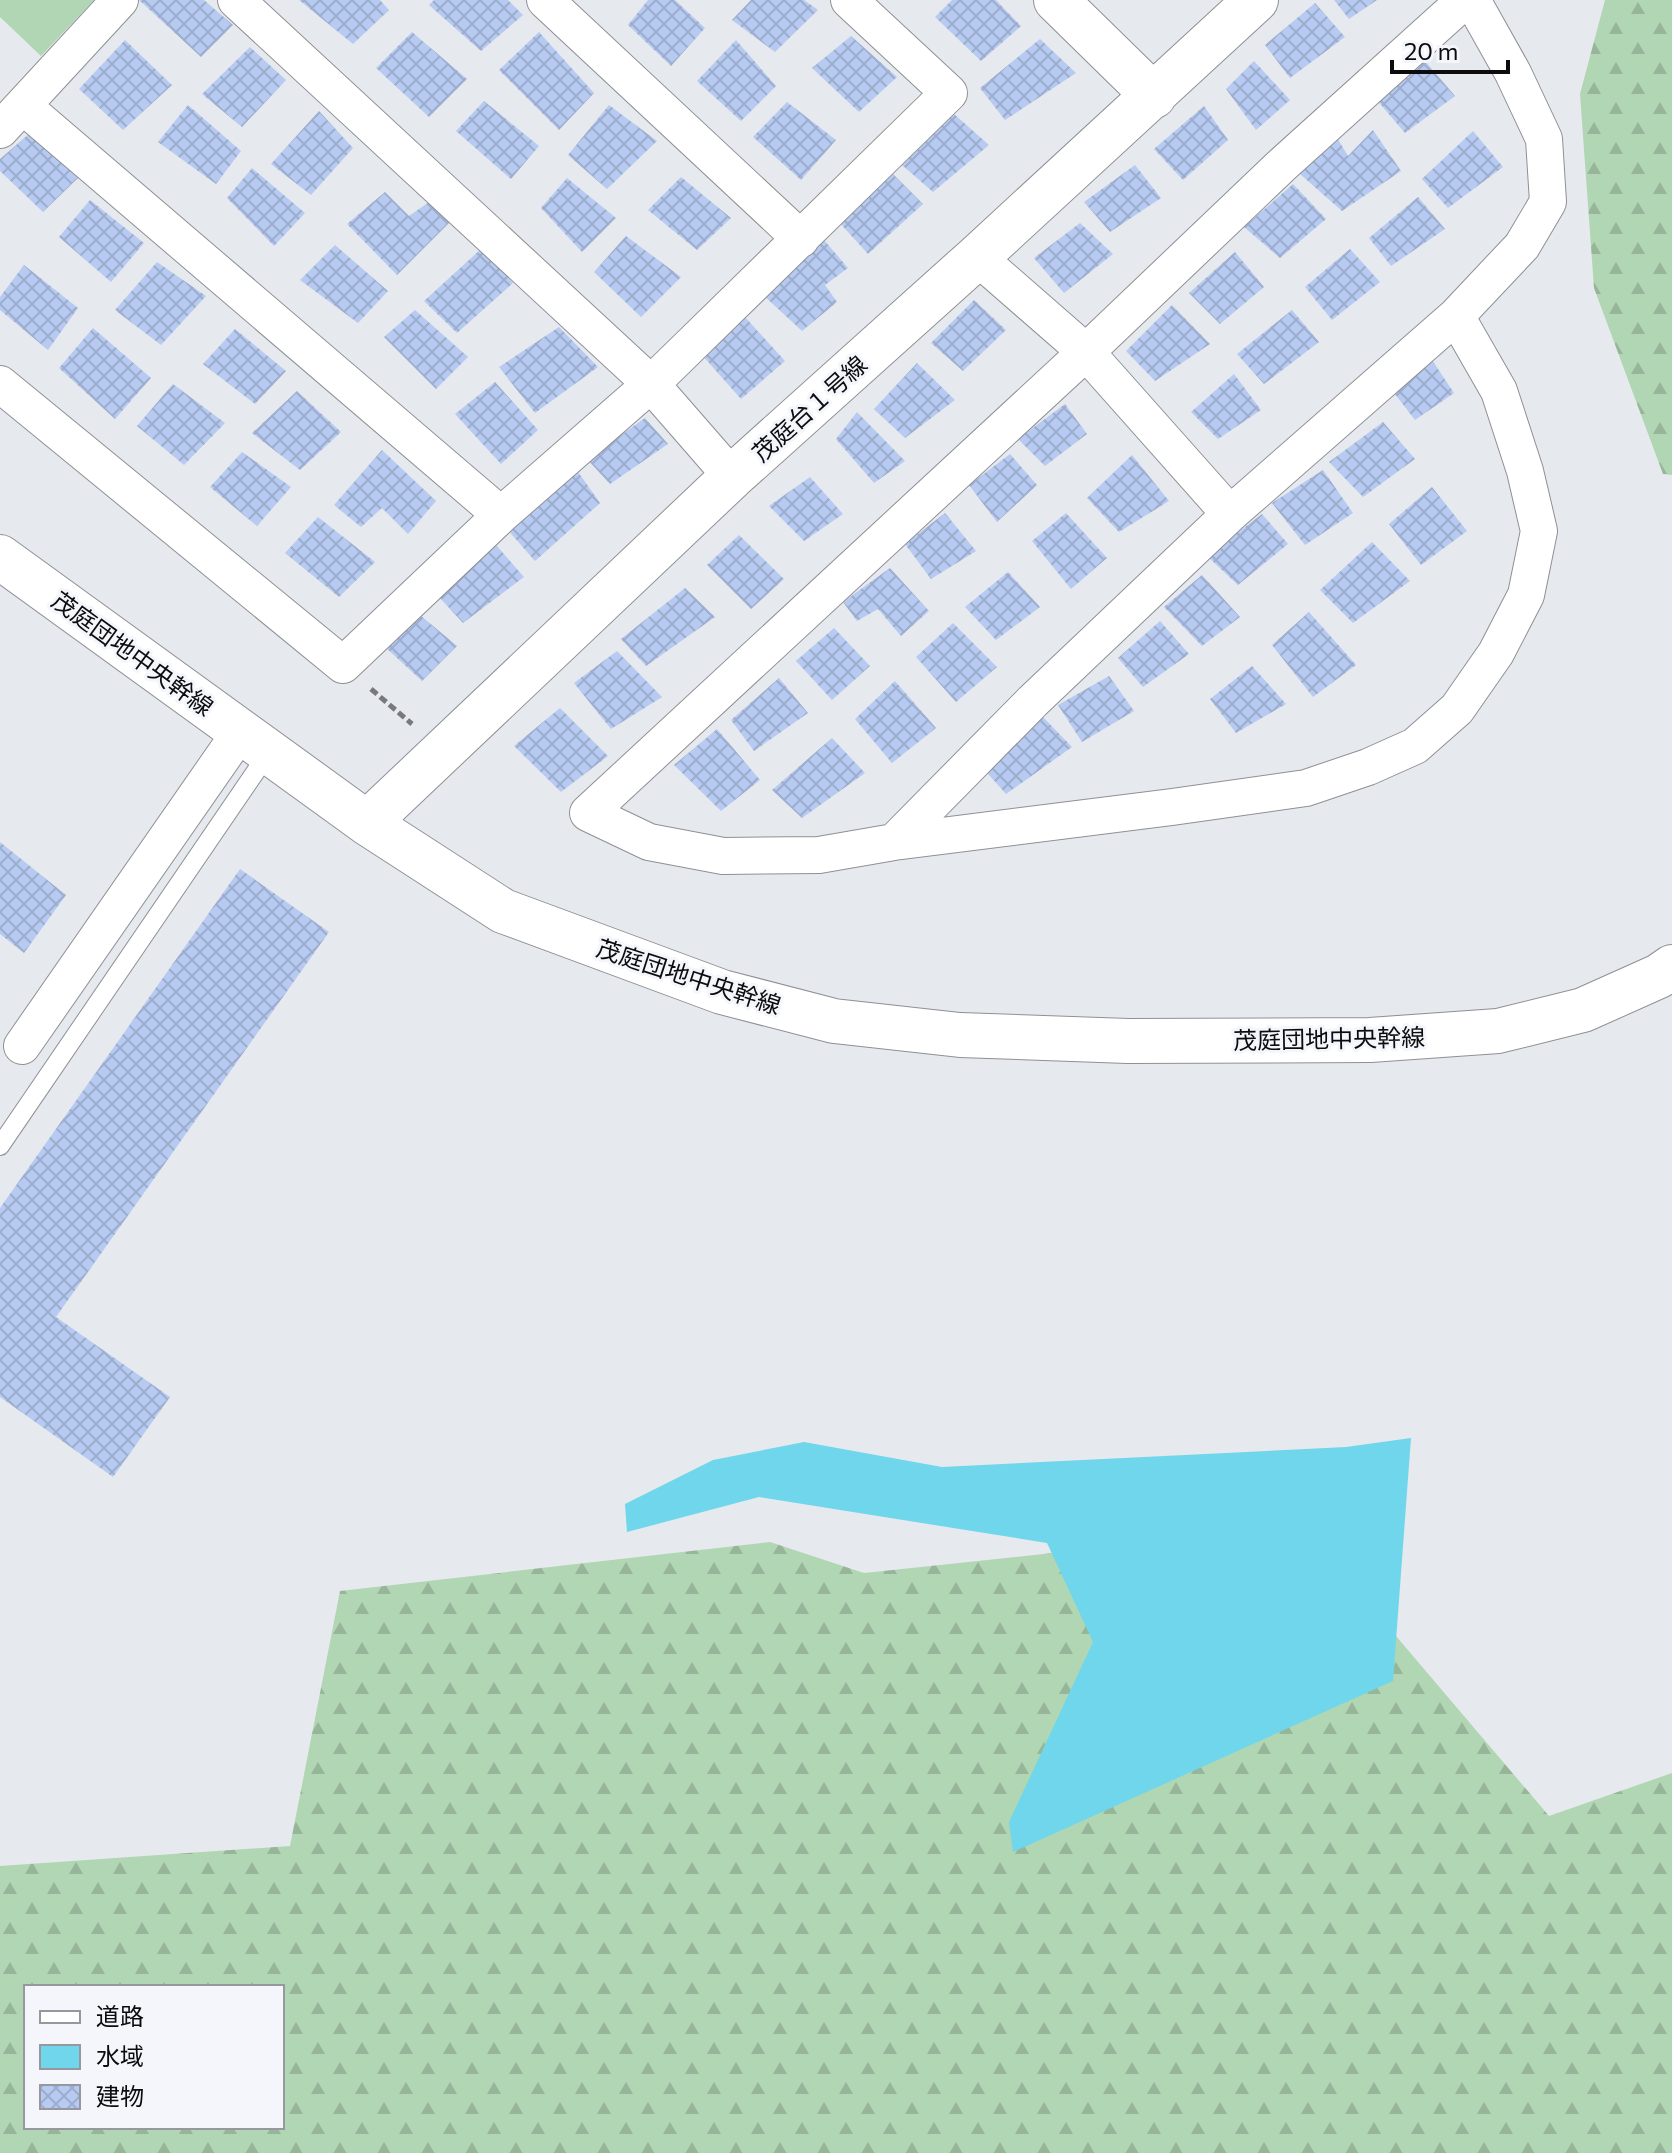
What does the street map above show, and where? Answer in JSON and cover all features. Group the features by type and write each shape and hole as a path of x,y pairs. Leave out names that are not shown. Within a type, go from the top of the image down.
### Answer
{"street":[{"path":"120,0 12,118 501,515"},
{"path":"236,0 651,384 732,477"},
{"path":"545,0 801,239"},
{"path":"0,384 343,665 501,515 651,384 949,93 849,0"},
{"path":"1056,0 1154,96"},
{"name":"茂庭台１号線","path":"367,823 732,477 1256,0"},
{"path":"1456,316 1499,391 1525,471 1539,531 1526,595 1496,653 1457,709 1415,746 1368,767 1306,788 894,842 819,855 723,856 649,842 588,813 1086,352 1281,166 1465,0"},
{"path":"894,842 1033,701 1230,514 1456,316 1522,246 1548,202 1544,139 1513,73 1472,0"},
{"path":"977,257 1086,352 1230,514"},
{"name":"茂庭団地中央幹線","path":"0,557 367,823 503,911 722,992 834,1021 960,1035 1128,1041 1370,1040 1498,1031 1583,1010 1659,976 1672,967"},
{"path":"22,1046 255,742"}],"lane":[{"path":"0,1146 255,742"}],"path":[{"path":"343,665 444,750"}],"green space":[{"path":"0,0 94,0 41,56 0,17"},
{"path":"1605,0 1672,0 1672,475 1663,474 1594,288 1580,94"},
{"path":"1271,1489 1549,1816 1672,1773 1672,2153 0,2153 0,1866 290,1846 340,1591 770,1542 864,1573 1062,1552"}],"water":[{"path":"1411,1438 1393,1681 1013,1852 1009,1822 1093,1642 1047,1543 759,1497 627,1532 625,1504 713,1460 804,1442 942,1467 1346,1447"}],"building":[{"path":"139,0 204,0 233,25 201,57"},
{"path":"299,0 380,0 389,10 353,44"},
{"path":"434,0 508,0 523,15 481,51 429,5"},
{"path":"648,0 675,0 705,28 671,66 628,25"},
{"path":"751,0 804,0 818,10 775,52 732,20"},
{"path":"952,0 996,0 1021,26 981,61 935,17"},
{"path":"1334,0 1377,0 1349,19"},
{"path":"1315,3 1345,37 1290,78 1265,45"},
{"path":"412,32 467,79 429,117 376,68"},
{"path":"539,32 594,93 559,130 499,70"},
{"path":"851,36 897,77 859,112 812,68"},
{"path":"1040,39 1076,73 1005,120 980,88"},
{"path":"125,40 172,85 123,130 79,89"},
{"path":"736,40 776,86 741,121 697,81"},
{"path":"250,47 286,80 242,127 202,94"},
{"path":"1254,61 1290,100 1256,130 1226,89"},
{"path":"1425,61 1455,96 1405,133 1376,99"},
{"path":"484,101 539,146 511,179 456,131"},
{"path":"787,102 836,140 801,180 753,137"},
{"path":"188,105 241,151 216,184 158,142"},
{"path":"609,105 657,141 607,189 568,155"},
{"path":"1204,106 1228,140 1183,180 1154,149"},
{"path":"319,111 353,148 311,195 271,164"},
{"path":"954,114 989,145 933,192 902,165"},
{"path":"1373,130 1401,171 1342,211 1292,167 1333,131 1348,156"},
{"path":"1473,131 1503,167 1448,208 1422,179"},
{"path":"30,133 78,178 43,212 0,171 0,159"},
{"path":"1135,165 1161,198 1110,232 1084,202"},
{"path":"252,168 305,213 274,246 227,198"},
{"path":"893,174 923,204 868,254 838,221"},
{"path":"681,177 731,218 697,250 648,210"},
{"path":"567,178 616,218 582,252 541,208"},
{"path":"1293,184 1326,219 1280,258 1244,227"},
{"path":"385,192 409,216 429,202 450,222 397,275 347,224"},
{"path":"1418,197 1445,229 1391,266 1369,238"},
{"path":"90,200 144,243 111,282 59,237"},
{"path":"1080,223 1113,254 1064,293 1034,258"},
{"path":"626,236 681,277 641,317 594,272"},
{"path":"824,240 848,268 825,285 837,302 802,331 761,293"},
{"path":"335,245 388,291 358,323 300,280"},
{"path":"481,249 513,283 457,333 424,301"},
{"path":"1350,249 1380,282 1332,320 1305,287"},
{"path":"1235,252 1264,287 1220,324 1189,293"},
{"path":"157,262 206,296 161,345 115,310"},
{"path":"24,265 78,308 48,350 0,310 0,297"},
{"path":"974,300 1006,330 963,371 931,343"},
{"path":"1172,305 1210,344 1155,381 1126,351"},
{"path":"415,310 468,357 436,389 384,337"},
{"path":"1292,310 1319,342 1264,384 1237,354"},
{"path":"745,317 785,361 741,399 702,355"},
{"path":"559,327 598,367 535,413 499,367"},
{"path":"93,328 151,378 115,419 59,368"},
{"path":"235,329 286,371 255,404 203,364"},
{"path":"1430,357 1454,393 1415,420 1391,389"},
{"path":"917,363 955,400 905,438 874,409"},
{"path":"1234,374 1261,410 1218,439 1191,412"},
{"path":"495,382 538,430 501,464 455,414"},
{"path":"173,384 225,423 184,465 137,426"},
{"path":"297,391 341,432 300,470 252,433"},
{"path":"1065,404 1087,434 1045,466 1018,439"},
{"path":"857,412 905,461 874,483 836,439"},
{"path":"645,418 668,444 610,484 587,459"},
{"path":"1383,422 1415,459 1363,497 1329,462"},
{"path":"382,450 436,501 408,534 382,508 361,527 334,505"},
{"path":"242,452 291,487 257,526 210,487"},
{"path":"1010,454 1037,485 997,522 969,485"},
{"path":"1132,455 1169,501 1119,532 1087,498"},
{"path":"576,469 600,503 535,561 506,528"},
{"path":"1323,470 1353,513 1305,545 1272,503"},
{"path":"810,477 843,514 804,541 769,506"},
{"path":"1432,487 1467,531 1421,565 1389,524"},
{"path":"945,513 976,551 931,579 905,544"},
{"path":"1066,513 1107,558 1071,589 1032,541"},
{"path":"1262,514 1288,544 1238,585 1207,556"},
{"path":"318,517 375,562 339,597 285,553"},
{"path":"739,535 784,579 751,609 707,565"},
{"path":"1372,542 1410,581 1353,623 1320,590"},
{"path":"495,544 524,577 463,623 440,598"},
{"path":"890,568 929,611 901,636 878,609 857,621 843,602"},
{"path":"1008,572 1040,607 996,640 965,607"},
{"path":"1202,575 1240,617 1202,646 1164,607"},
{"path":"685,588 715,617 646,666 621,639"},
{"path":"1309,612 1356,665 1313,697 1272,645"},
{"path":"420,615 457,646 422,681 384,646"},
{"path":"1160,621 1189,654 1143,687 1118,658"},
{"path":"953,623 997,667 956,702 916,657"},
{"path":"834,628 870,666 832,700 796,661"},
{"path":"617,651 662,697 611,729 574,683"},
{"path":"1252,666 1286,704 1236,733 1210,699"},
{"path":"1109,676 1134,711 1082,742 1058,705"},
{"path":"779,678 808,713 754,751 731,720"},
{"path":"895,681 936,728 892,763 855,719"},
{"path":"560,708 608,756 561,792 514,746"},
{"path":"1040,714 1072,747 1006,794 981,766"},
{"path":"717,729 760,780 721,811 674,765"},
{"path":"832,738 865,773 802,818 772,790"},
{"path":"0,842 66,895 24,953 0,934"},
{"path":"240,869 329,932 56,1317 170,1397 113,1477 0,1397 0,1208"}]}
